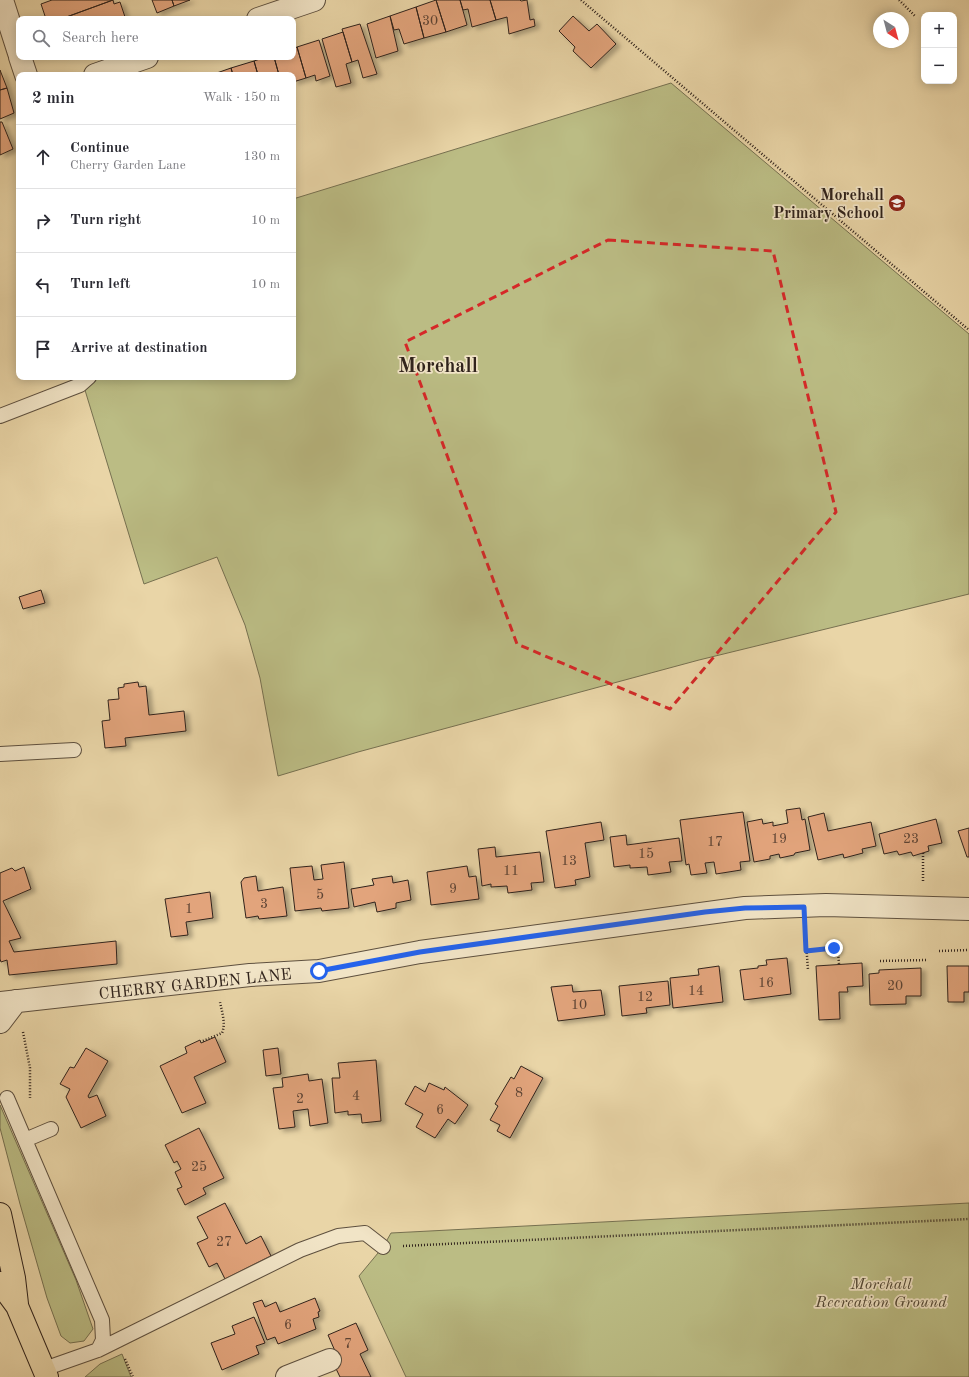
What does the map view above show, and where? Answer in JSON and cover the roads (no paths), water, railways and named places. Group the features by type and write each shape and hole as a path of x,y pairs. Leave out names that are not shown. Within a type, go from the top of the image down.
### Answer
{"main road":[{"path":"0,1214 14,1278 17,1306"},
{"path":"0,1283 17,1306 46,1373"}],"street":[{"path":"2,0 16,44"},
{"path":"267,16 314,0"},
{"path":"21,60 25,72"},
{"path":"104,72 138,60"},
{"name":"CHERRY GARDEN LANE","path":"0,1022 5,999 250,975 319,971 420,952 705,912 745,908 826,905 969,909"},
{"path":"293,1376 330,1360"}],"lane":[{"path":"0,416 80,385 86,380"},
{"path":"0,754 74,750"},
{"path":"7,1098 102,1320 103,1340 98,1350"},
{"path":"25,1140 51,1129"},
{"path":"46,1373 98,1350 300,1250 338,1236 365,1234 383,1247"}],"place":[{"name":"Morehall Primary School","path":"897,203"}],"district":[{"name":"Morehall","path":"438,365"}],"park label":[{"name":"Morehall Recreation Ground","path":"881,1292"}]}
